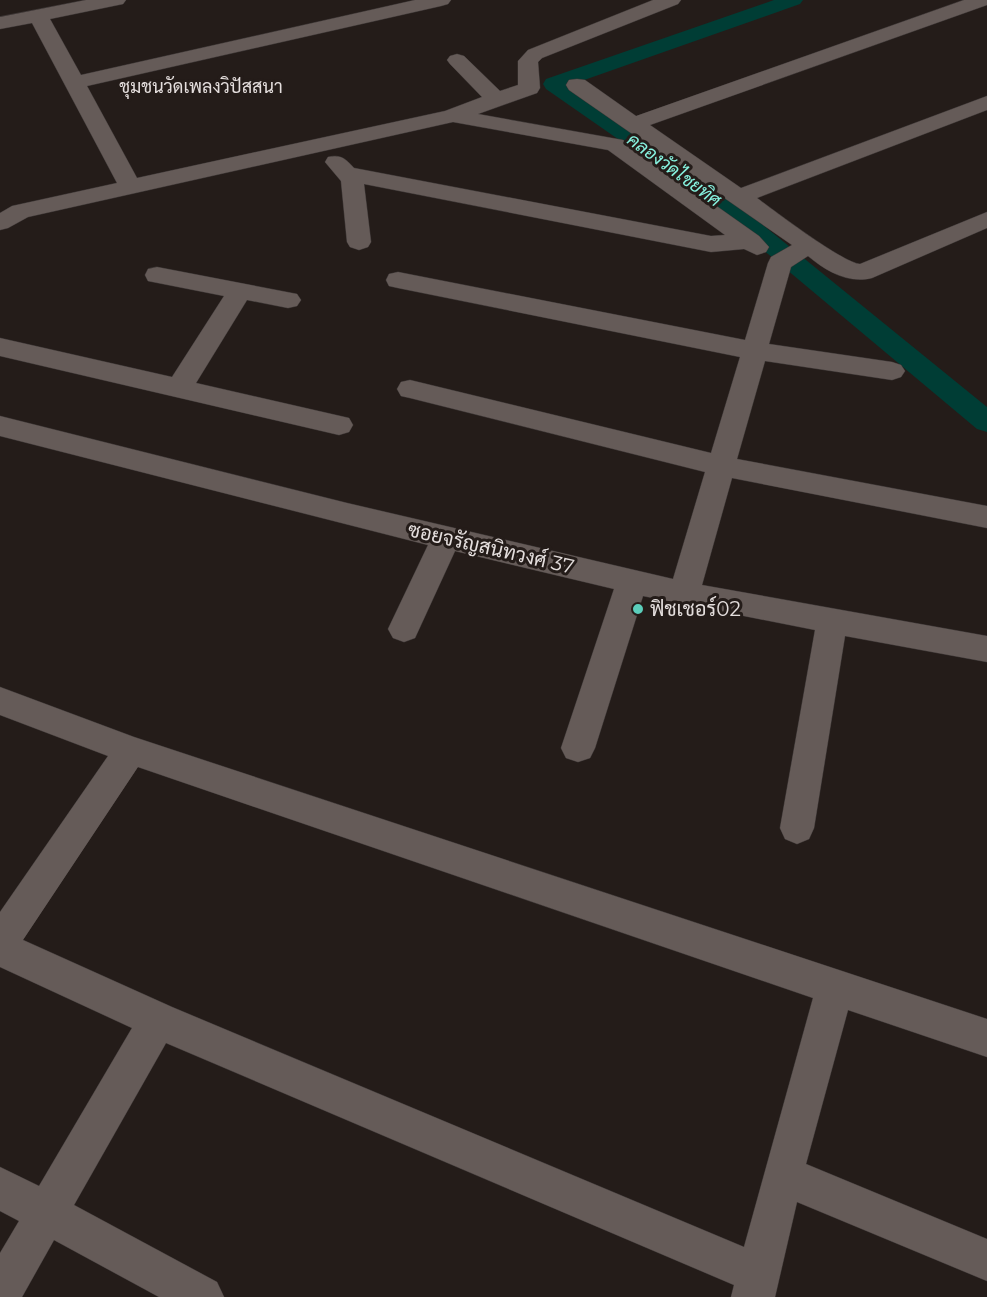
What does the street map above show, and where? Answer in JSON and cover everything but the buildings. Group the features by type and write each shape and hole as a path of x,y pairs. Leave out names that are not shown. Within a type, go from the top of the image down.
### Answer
{"street":[{"path":"0,23 116,0"},
{"path":"74,83 441,0"},
{"path":"0,223 20,211 451,116 529,88 528,61 535,54 671,0"},
{"path":"633,124 983,0"},
{"path":"38,16 131,188"},
{"path":"457,60 497,100"},
{"path":"577,85 738,197 791,256"},
{"path":"738,197 987,102"},
{"path":"451,116 615,145 750,241 791,256 853,273 863,272 987,219"},
{"path":"321,145 352,180 359,242"},
{"path":"346,174 711,244 750,241"},
{"path":"684,594 755,351 791,256"},
{"path":"157,274 288,300"},
{"path":"398,280 755,351 892,371"},
{"path":"179,388 240,291"},
{"path":"0,346 339,425"},
{"path":"410,389 721,466 987,517"},
{"name":"ซอยจรัญสนิทวงศ์ 37","path":"0,426 684,594 987,649"},
{"path":"404,629 447,537"},
{"path":"578,748 632,582"},
{"path":"797,828 832,621"},
{"path":"0,700 131,750 987,1038"},
{"path":"0,943 131,750"},
{"path":"0,948 755,1286 783,1174 835,988"},
{"path":"0,1294 158,1020"},
{"path":"783,1174 987,1260"},
{"path":"0,1188 202,1297"}],"waterway":[{"name":"คลองวัดไชยทิศ","path":"793,0 554,84 702,187 987,422"}],"place":[{"name":"ฟิชเชอร์02","path":"638,609"}],"district":[{"name":"ชุมชนวัดเพลงวิปัสสนา","path":"201,87"}]}
